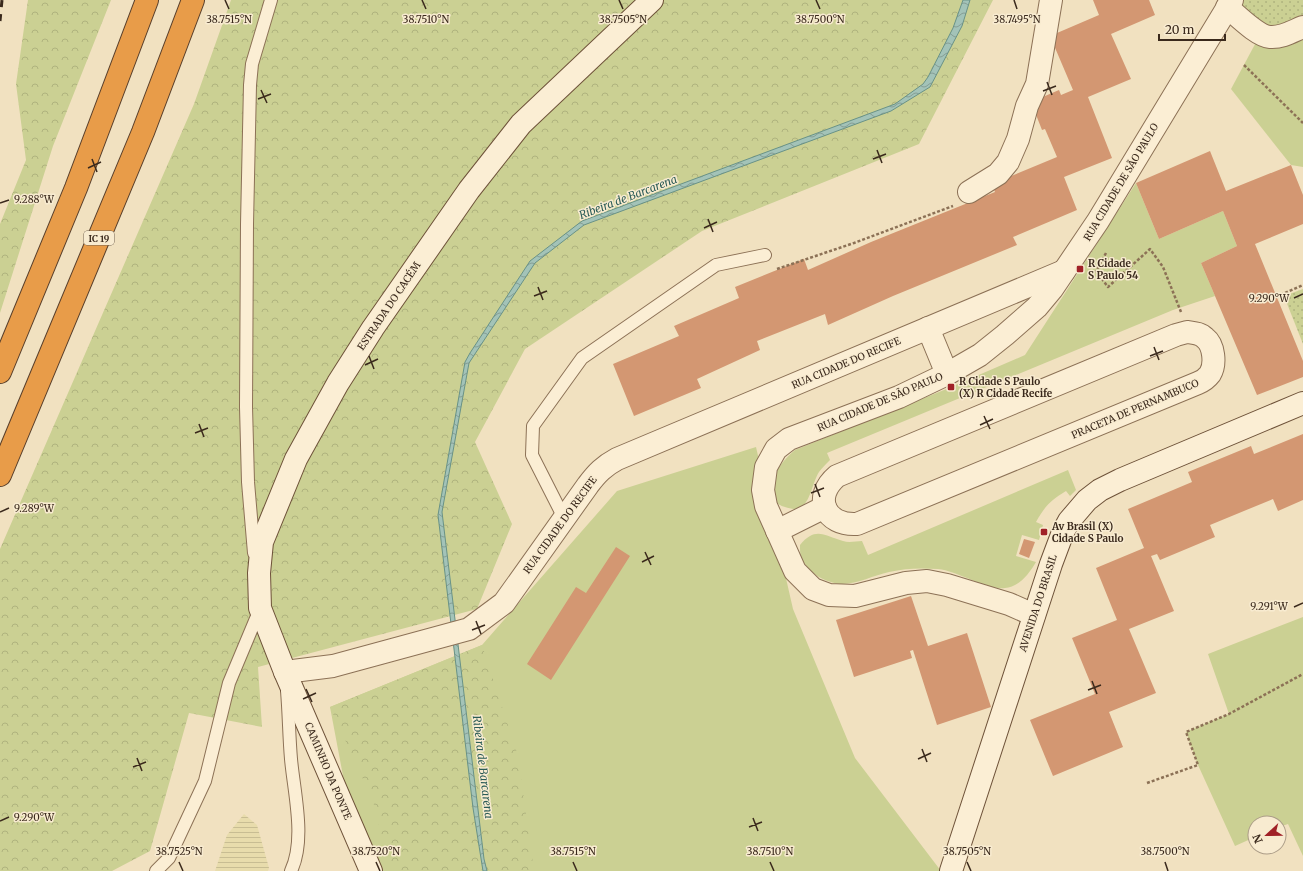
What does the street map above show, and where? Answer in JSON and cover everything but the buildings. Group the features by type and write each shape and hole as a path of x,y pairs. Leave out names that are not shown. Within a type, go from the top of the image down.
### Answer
{"highway":[{"path":"0,372 76,188 146,0"},
{"name":"IC 19","path":"0,475 143,132 193,0"}],"street":[{"name":"ESTRADA DO CACÉM","path":"285,672 260,608 259,573 262,542 296,460 338,383 373,328 469,190 521,124 652,0"},
{"path":"969,192 998,174 1008,162 1018,139 1027,106 1037,84 1051,0"},
{"path":"1229,3 1249,25 1270,37 1285,35 1303,27"},
{"name":"RUA CIDADE DE SÃO PAULO","path":"1034,615 1009,604 947,585 927,581 906,583 855,596 829,595 813,589 795,571 766,506 763,490 766,467 776,449 789,439 899,397 947,374 980,355 1032,312 1052,289 1098,221 1229,3"},
{"name":"RUA CIDADE DO RECIFE","path":"285,672 333,666 469,629 504,603 598,473 617,459 1064,271"},
{"path":"928,328 947,374"},
{"path":"777,530 825,508 824,497 827,487 837,476 1176,335 1187,332"},
{"name":"PRACETA DE PERNAMBUCO","path":"825,508 830,517 848,525 857,524 1198,383 1205,379 1211,372 1214,360 1212,349 1207,339 1198,334 1187,332"},
{"name":"AVENIDA DO BRASIL","path":"951,871 1034,615 1063,532 1069,521 1087,500 1100,490 1120,480 1303,403"},
{"name":"CAMINHO DA PONTE","path":"285,672 371,871"}],"lane":[{"path":"259,573 253,550 250,513 246,407 247,224 252,64 271,0"},
{"path":"564,518 532,455 533,426 582,358 716,265 765,255"},
{"path":"156,871 169,858 205,781 229,683 260,608"},
{"path":"285,672 291,758 299,828 296,862 291,871"}],"path":[{"path":"1244,65 1303,123"},
{"path":"773,270 854,243 963,202 969,192"},
{"path":"1106,251 1096,271 1108,287 1150,249 1163,267 1187,332"},
{"path":"1276,297 1303,285"},
{"path":"1147,783 1198,766 1186,732 1229,714 1303,674"}],"shaded area":[{"path":"244,814 257,825 269,868 268,871 215,871 227,835"}],"green space":[{"path":"28,0 111,0 53,146 0,313 0,224 26,160 16,84"},
{"path":"231,0 993,0 919,144 702,231 525,349 475,442 512,524 477,609 258,667 262,727 189,713 150,851 112,871 0,871 0,549 194,104"},
{"path":"1239,0 1303,0 1303,20 1264,29 1235,6"},
{"path":"1261,33 1303,37 1303,167 1291,165 1231,89"},
{"path":"1136,183 1159,239 1223,211 1237,246 1201,263 1215,296 1173,310 827,453 830,460 819,472 809,497 804,505 797,509 791,509 779,505 775,501 772,490 774,477 782,464 795,450 944,390 1025,355"},
{"path":"1303,289 1303,344 1284,296"},
{"path":"756,447 793,609 855,758 941,871 361,871 330,707 482,645 617,491"},
{"path":"1068,470 1076,490 1070,496 1066,491 1048,504 1042,512 1036,522 1043,525 1039,540 1022,535 1016,556 1036,562 1023,579 1010,587 990,587 955,573 926,568 907,569 883,573 854,583 842,584 829,582 818,576 808,568 801,557 800,545 806,539 816,534 825,535 845,542 862,541 868,555"},
{"path":"1303,617 1303,856 1287,824 1287,815 1247,815 1247,841 1235,846 1198,765 1186,732 1229,714 1208,654"},
{"path":"482,645 518,756 534,871 390,871 373,801 330,707"}],"water":[{"path":"963,0 970,0 962,26 930,87 891,111 584,225 535,263 469,363 442,512 484,859 487,871 483,871 473,808 438,515 465,362 530,261 582,221 895,104 923,84 928,77 953,28"}],"railway":[{"path":"0,21 2,0"}],"place":[{"name":"R Cidade S Paulo 54","path":"1080,269"},
{"name":"R Cidade S Paulo (X) R Cidade Recife","path":"951,387"},
{"name":"Av Brasil (X) Cidade S Paulo","path":"1044,532"}],"water label":[{"name":"Ribeira de Barcarena","path":"628,197"},
{"name":"Ribeira de Barcarena","path":"483,767"}]}
